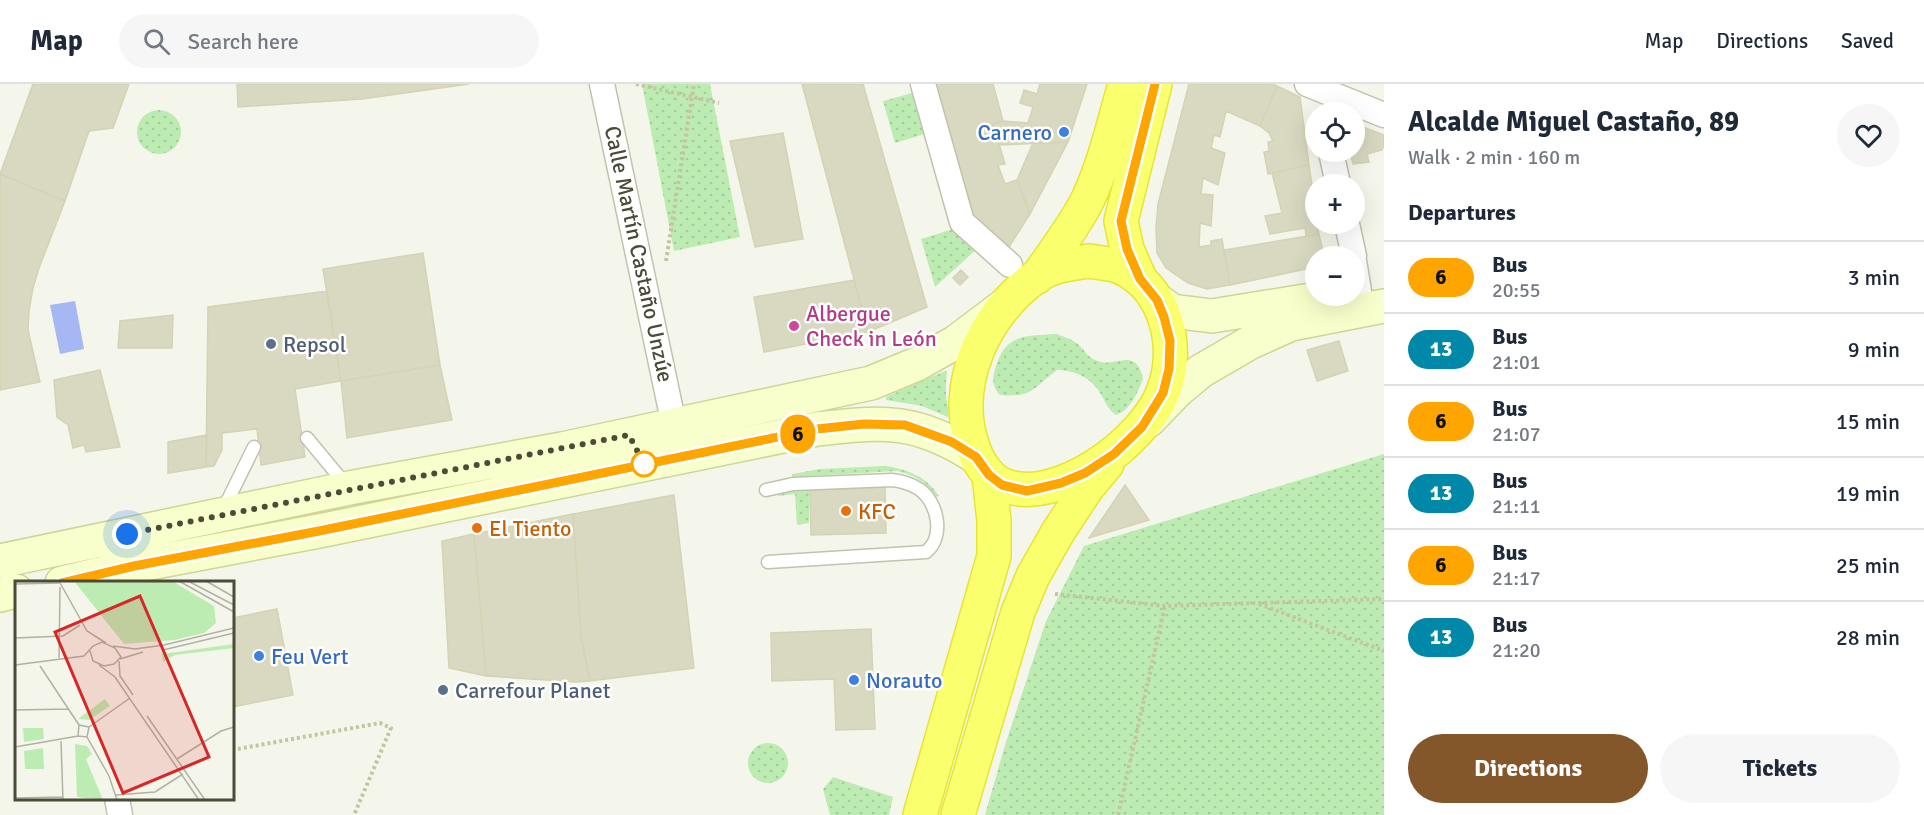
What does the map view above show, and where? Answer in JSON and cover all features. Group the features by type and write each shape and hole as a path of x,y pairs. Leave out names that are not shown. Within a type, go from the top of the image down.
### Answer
{"highway":[{"path":"920,815 994,556 994,521 990,496 982,466 969,438 966,417 965,398 969,377 986,333 1008,302 1023,271 1071,231 1089,197 1104,157 1125,84"},
{"path":"958,815 1022,603 1034,576 1058,532 1087,488 1114,454 1142,427 1163,393 1169,369 1170,341 1164,317 1127,249 1121,221 1155,84"},
{"path":"1023,271 1089,261 1119,266 1149,290"},
{"path":"982,466 1002,485 1027,491 1061,483 1085,473 1114,454"}],"main road":[{"path":"1149,290 1172,311 1212,316 1241,313 1305,297"},
{"path":"9,559 221,514 562,449 871,383 917,363 956,342 1008,302"},
{"path":"1142,427 1177,391 1201,371 1251,342 1291,324 1322,306"},
{"path":"74,581 134,566 319,531 817,429 864,424 905,425 952,442 982,466"},
{"path":"0,595 15,591"}],"street":[{"name":"Calle Martín Castaño Unzúe","path":"602,84 674,425"},
{"path":"923,84 962,222 1023,271"},
{"path":"1127,249 1171,84"},
{"path":"1307,84 1384,115"},
{"path":"9,559 45,562 74,581 96,552 116,536"},
{"path":"117,800 120,815"}],"lane":[{"path":"307,438 349,489"},
{"path":"221,514 254,447"},
{"path":"766,490 793,484 902,481 926,495 932,504 937,523 934,542 926,552 768,562"}],"path":[{"path":"636,84 719,103"},
{"path":"666,261 694,84"},
{"path":"1051,593 1165,606 1384,599"},
{"path":"1255,603 1384,651"},
{"path":"1118,815 1165,606"},
{"path":"234,750 380,723 391,728 354,815"}],"green space":[{"path":"642,84 710,84 740,237 674,251"},
{"path":"916,92 928,133 895,143 883,101"},
{"path":"159,110 174,117 181,132 174,147 159,154 144,147 137,132 144,117"},
{"path":"953,229 979,247 935,287 921,239"},
{"path":"1057,334 1079,345 1095,360 1105,363 1130,360 1137,365 1143,379 1136,395 1125,410 1116,415 1089,380 1064,370 1057,370 1026,393 1011,396 1000,395 995,389 993,376 1004,349 1026,336"},
{"path":"947,371 948,417 922,406 886,400 886,397"},
{"path":"1384,454 1384,815 985,815 1005,745 1046,621 1084,546"},
{"path":"885,466 915,475 928,483 939,496 936,497 920,480 897,471 792,477 792,474 820,469"},
{"path":"810,489 809,523 797,525 795,494 778,496 780,492 786,490"},
{"path":"768,743 776,744 782,749 787,755 787,771 782,777 776,782 768,783 760,782 754,777 749,771 748,763 749,755 754,749 760,744"},
{"path":"833,777 893,797 889,815 830,815 823,789"}],"water":[{"path":"75,301 84,349 60,354 50,305"}],"building":[{"path":"33,84 129,84 113,128 89,131 65,201 0,174"},
{"path":"237,84 469,84 362,99 238,107"},
{"path":"802,84 863,84 927,307 868,332"},
{"path":"931,84 993,84 1003,121 993,124 1005,164 998,165 1005,184 1017,180 1030,214 1009,247 970,220"},
{"path":"1040,84 1087,84 1068,142 999,145 993,124 1003,121 1028,123 1033,107 1020,103 1024,90 1037,94"},
{"path":"1189,84 1273,84 1277,86 1260,126 1226,111 1220,137 1214,135 1211,148 1225,153 1218,185 1203,178 1201,194 1213,195 1211,226 1200,223 1199,247 1211,245 1211,241 1222,239 1230,285 1207,289 1188,283 1166,268 1157,253 1158,204"},
{"path":"1277,86 1300,97 1305,135 1305,162 1309,162 1309,165 1268,174 1264,152 1269,151 1268,142 1273,141 1269,133 1260,126"},
{"path":"1365,128 1384,135 1382,150 1367,154 1369,162 1353,164 1352,162 1365,162"},
{"path":"783,133 803,239 755,247 730,141"},
{"path":"1068,142 1030,214 1017,180 1033,143"},
{"path":"1309,165 1310,174 1305,174 1305,228 1270,234 1265,216 1282,213 1272,173"},
{"path":"0,174 65,201 39,268 29,311 28,330 40,382 0,390"},
{"path":"1319,234 1322,246 1305,246 1305,269 1230,285 1224,250"},
{"path":"423,253 440,365 341,381 323,269"},
{"path":"961,270 968,277 960,285 953,278"},
{"path":"854,280 868,332 764,352 754,297"},
{"name":"Repsol","path":"327,291 341,381 295,389 305,457 261,465 257,429 222,433 222,450 214,466 206,467 208,307"},
{"path":"173,315 172,348 118,348 120,321"},
{"path":"1339,341 1348,371 1317,381 1307,350"},
{"path":"440,365 452,420 347,438 341,381"},
{"path":"100,370 120,447 86,452 84,445 73,448 68,425 57,417 54,380"},
{"path":"207,435 206,467 168,473 168,442"},
{"path":"1125,485 1149,520 1089,538"},
{"path":"885,487 886,533 811,535 810,489"},
{"path":"674,495 694,668 590,681 581,637 573,514"},
{"path":"573,514 581,637 590,681 486,676 474,534"},
{"path":"474,534 486,676 449,668 442,541"},
{"name":"Feu Vert","path":"277,609 293,695 234,707 234,618"},
{"name":"Norauto","path":"871,629 875,729 836,730 834,679 772,681 771,633"}],"bus line":[{"name":"6","path":"70,581 134,566 319,531 817,429 864,424 905,425 952,442 976,457 989,475 1002,485 1027,491 1061,483 1085,473 1114,454 1142,427 1163,393 1169,369 1170,341 1164,317 1157,300 1140,279 1127,249 1121,221 1155,84"}],"place":[{"name":"Carnero","path":"1064,132"},
{"name":"Albergue Check in León","path":"794,326"},
{"name":"Repsol","path":"271,344"},
{"name":"KFC","path":"846,511"},
{"name":"El Tiento","path":"477,528"},
{"name":"Feu Vert","path":"259,656"},
{"name":"Norauto","path":"854,680"},
{"name":"Carrefour Planet","path":"443,690"}],"route":[{"path":"127,534 629,435 644,464"}]}
